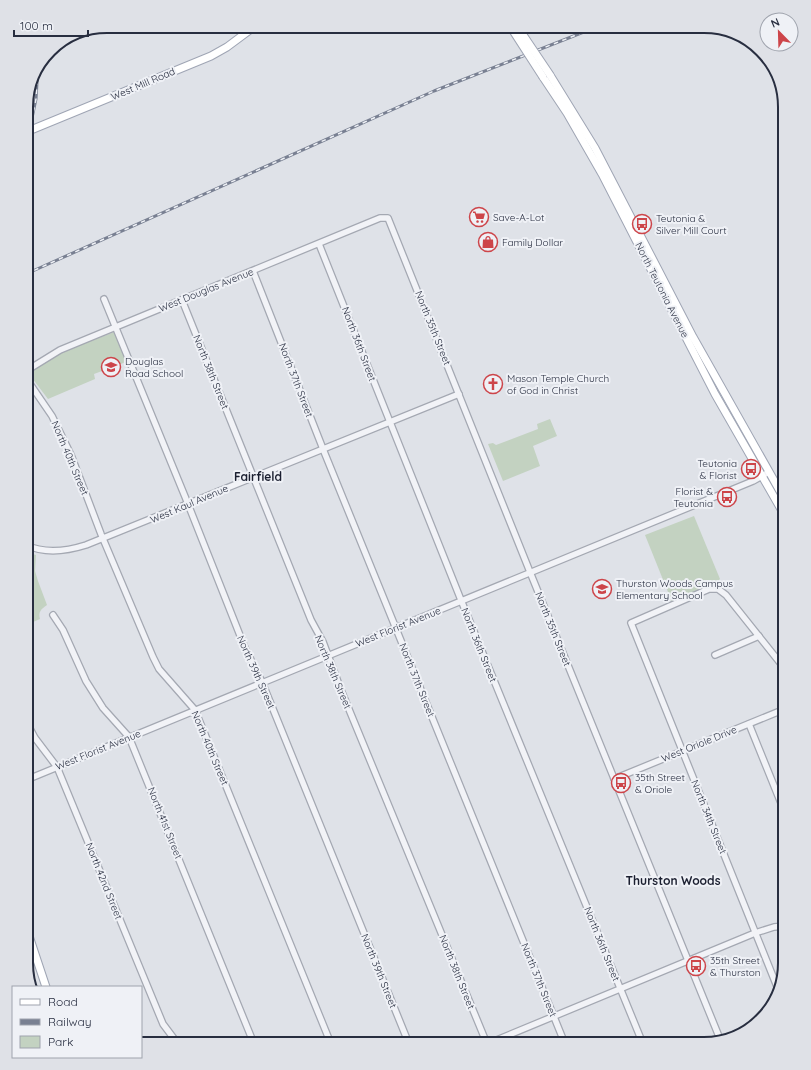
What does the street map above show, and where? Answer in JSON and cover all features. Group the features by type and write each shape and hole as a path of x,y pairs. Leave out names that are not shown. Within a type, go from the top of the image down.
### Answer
{"main road":[{"name":"West Mill Road","path":"33,129 211,56 233,43 246,33"},
{"name":"North Teutonia Avenue","path":"515,33 580,122 693,337 778,488"},
{"name":"North Teutonia Avenue","path":"521,33 602,174 715,394 778,504"},
{"path":"33,948 46,986"}],"street":[{"name":"West Douglas Avenue","path":"33,366 60,350 380,218 388,218"},
{"name":"North 35th Street","path":"388,218 719,1036"},
{"name":"North 36th Street","path":"320,244 461,600 640,1037"},
{"name":"North 37th Street","path":"253,271 323,449 561,1037"},
{"name":"North 39th Street","path":"104,299 117,327 189,504 245,648 262,682 406,1037"},
{"name":"North 38th Street","path":"182,300 311,620 328,655 484,1037"},
{"name":"North 40th Street","path":"33,388 52,416 71,455 103,539 159,669 195,710 328,1037"},
{"name":"West Kaul Avenue","path":"33,548 56,551 73,549 103,539 389,421 459,394"},
{"name":"West Florist Avenue","path":"33,777 769,472"},
{"name":"North 34th Street","path":"759,636 726,595 718,589 709,590 631,623 775,982"},
{"name":"North 41st Street","path":"53,615 63,630 86,681 103,708 129,737 251,1037"},
{"path":"715,655 759,636 778,660"},
{"name":"West Oriole Drive","path":"614,778 778,712"},
{"path":"749,724 778,796"},
{"name":"North 42nd Street","path":"33,734 57,767 163,1024 173,1037"},
{"path":"504,1037 755,933 778,927"},
{"path":"39,966 49,986"}],"green space":[{"path":"114,332 126,362 94,374 95,379 48,399 33,379 33,370 48,360 70,349"},
{"path":"550,419 557,436 533,446 540,466 503,481 488,444 493,443 496,445 538,429 537,424"},
{"path":"694,516 720,579 716,583 672,602 645,535"},
{"path":"33,554 36,555 35,571 47,605 40,611 40,619 33,622"}],"railway":[{"path":"33,271 434,91 581,33"},
{"path":"33,113 37,84"}],"place":[{"name":"Save-A-Lot","path":"479,217"},
{"name":"Teutonia & Silver Mill Court","path":"642,224"},
{"name":"Family Dollar","path":"488,242"},
{"name":"Douglas Road School","path":"111,367"},
{"name":"Mason Temple Church of God in Christ","path":"493,384"},
{"name":"Teutonia & Florist","path":"751,469"},
{"name":"Florist & Teutonia","path":"727,497"},
{"name":"Thurston Woods Campus Elementary School","path":"602,589"},
{"name":"35th Street & Oriole","path":"621,783"},
{"name":"35th Street & Thurston","path":"696,966"}],"district":[{"name":"Fairfield","path":"258,476"},
{"name":"Thurston Woods","path":"673,880"}]}
